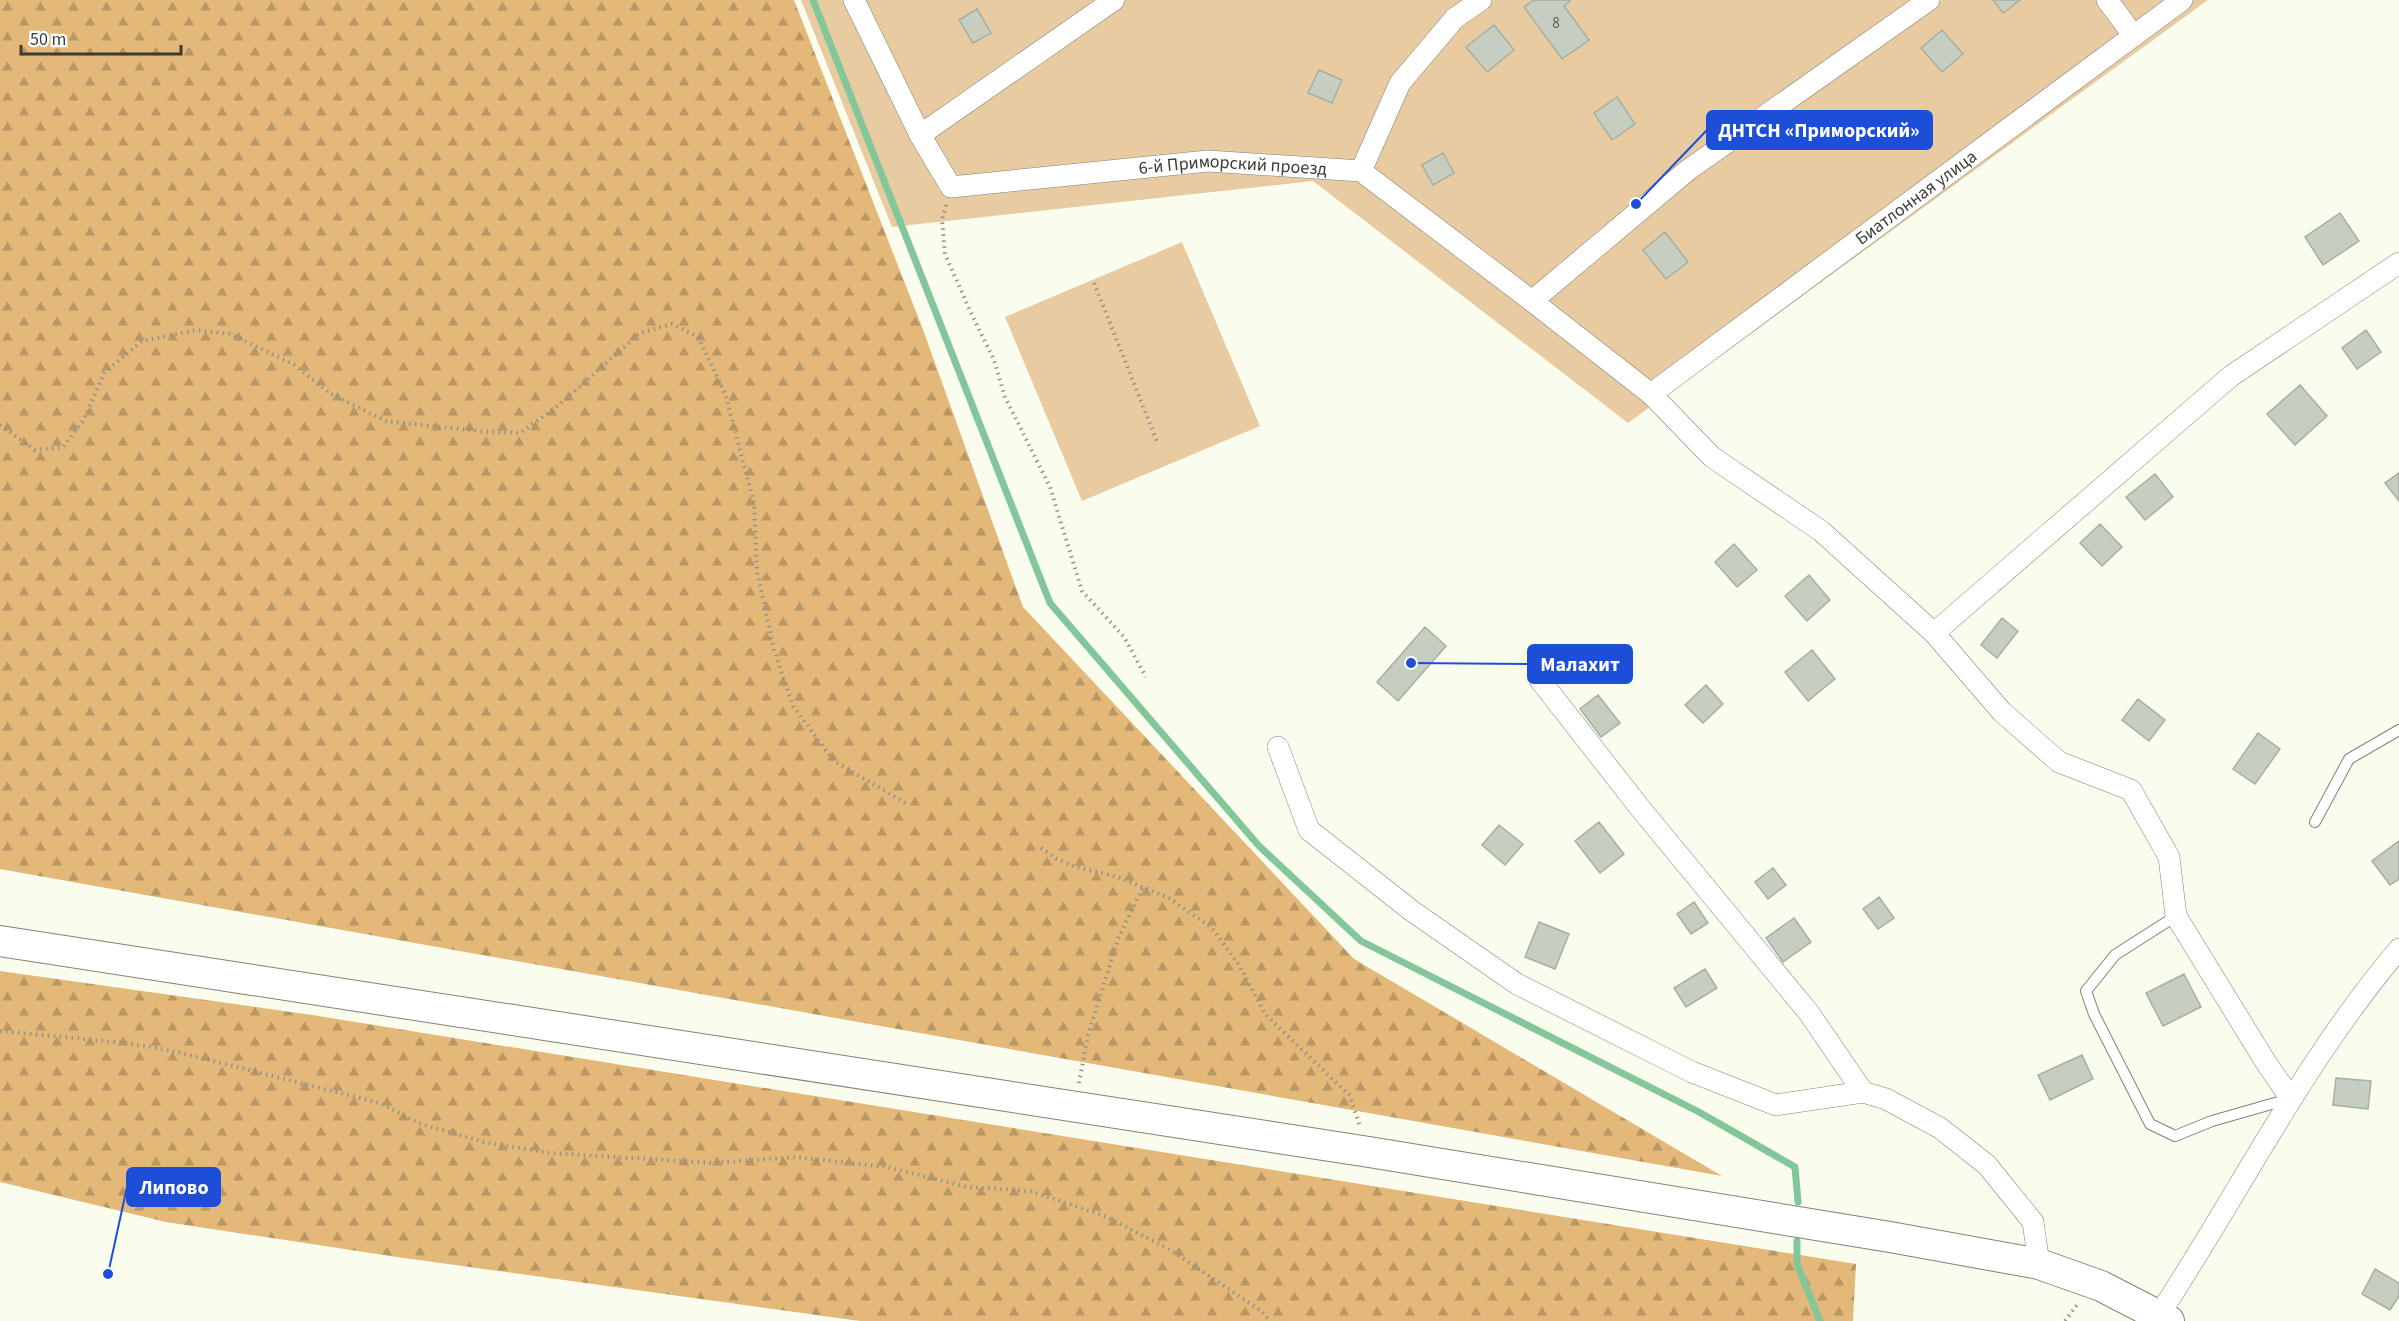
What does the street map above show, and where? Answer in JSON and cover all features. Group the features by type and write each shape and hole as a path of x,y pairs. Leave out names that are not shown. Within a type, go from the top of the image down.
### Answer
{"main road":[{"path":"0,941 1369,1152 1890,1237 2039,1264 2101,1286 2164,1318"}],"street":[{"path":"854,0 920,135 951,187"},
{"path":"920,135 1114,0"},
{"path":"1481,0 1455,18 1400,83 1361,171 1651,394 1712,457 1821,531 1934,633 2002,712 2059,762 2131,790 2169,857 2176,916 2291,1099"},
{"path":"1532,301 1688,170 1929,0"},
{"path":"2107,0 2134,36"},
{"name":"Биатлонная улица","path":"1651,394 2182,0"},
{"name":"6-й Приморский проезд","path":"951,187 1208,161 1361,171"},
{"path":"1934,633 2231,376 2399,263"},
{"path":"1540,680 1640,808 1809,1013 1863,1092"},
{"path":"1278,747 1309,830 1412,911 1517,984 1692,1072 1776,1105 1863,1092 1886,1099 1940,1128 1987,1165 2033,1222 2039,1264"},
{"path":"2164,1318 2291,1099 2396,958"}],"lane":[{"path":"2315,822 2349,759 2399,730"},
{"path":"2176,916 2115,955 2086,991 2094,1014 2150,1124 2175,1136 2212,1121 2291,1099"}],"path":[{"path":"951,187 942,220 945,254 994,360 1005,397 1050,487 1082,591 1124,637 1146,677"},
{"path":"1094,283 1158,444"},
{"path":"0,425 35,450 63,447 83,421 104,373 142,341 196,330 230,334 292,364 331,393 386,420 520,434 559,405 640,333 672,324 698,337 725,393 754,503 757,571 774,650 793,706 834,761 907,804"},
{"path":"1041,848 1057,860 1118,877 1169,898 1212,928 1239,964 1265,1014 1349,1095 1369,1152"},
{"path":"1075,1107 1091,1024 1118,939 1143,887"},
{"path":"0,1031 125,1043 169,1050 380,1103 420,1124 484,1143 550,1153 712,1162 797,1157 887,1167 967,1187 1030,1191 1107,1217 1172,1251 1260,1310 1270,1321"}],"shaded area":[{"path":"801,0 2208,0 1628,423 1313,181 892,227"},
{"path":"1182,242 1260,426 1082,501 1005,317"}],"green space":[{"path":"0,0 794,0 922,327 1023,607 1354,959 1722,1176 0,869"},
{"path":"0,971 312,1015 1856,1264 1853,1321 860,1321 397,1257 166,1222 0,1182"}],"building":[{"path":"1534,0 1569,0 1564,6 1589,40 1562,59 1524,7"},
{"path":"1993,0 2020,0 2003,13"},
{"path":"977,9 991,33 973,43 959,20"},
{"path":"1494,25 1514,50 1487,72 1466,47"},
{"path":"1942,30 1963,54 1942,72 1921,48"},
{"path":"1319,70 1342,80 1332,103 1308,93"},
{"path":"1617,97 1635,124 1612,140 1594,113"},
{"path":"1443,153 1454,173 1433,185 1422,165"},
{"path":"2340,213 2359,241 2323,265 2305,237"},
{"path":"1665,232 1688,262 1666,279 1643,250"},
{"path":"2366,330 2381,352 2357,369 2342,348"},
{"path":"2300,385 2327,416 2295,445 2267,414"},
{"path":"2399,473 2399,501 2385,483"},
{"path":"2155,474 2173,497 2145,520 2126,497"},
{"path":"2100,524 2122,547 2102,566 2080,543"},
{"path":"1734,544 1757,570 1737,587 1715,562"},
{"path":"1809,575 1830,600 1807,621 1785,596"},
{"path":"2002,618 2018,631 1997,658 1981,645"},
{"path":"1425,627 1446,646 1398,701 1377,682"},
{"path":"1812,650 1835,679 1808,701 1785,672"},
{"path":"1706,685 1723,704 1703,723 1685,705"},
{"path":"1598,695 1620,723 1601,737 1580,709"},
{"path":"2138,699 2165,720 2149,741 2122,720"},
{"path":"2258,733 2280,749 2255,784 2233,769"},
{"path":"1599,822 1624,854 1600,873 1575,841"},
{"path":"1499,825 1523,844 1505,865 1482,845"},
{"path":"2399,841 2399,879 2390,885 2372,861"},
{"path":"1773,868 1786,885 1768,899 1755,882"},
{"path":"1879,897 1894,918 1878,929 1863,909"},
{"path":"1694,902 1708,923 1691,934 1677,914"},
{"path":"1794,918 1811,942 1783,962 1766,938"},
{"path":"1539,922 1569,934 1555,969 1525,957"},
{"path":"1705,969 1717,988 1686,1007 1674,988"},
{"path":"2184,974 2201,1007 2163,1026 2146,993"},
{"path":"2082,1055 2093,1079 2050,1100 2038,1075"},
{"path":"2336,1078 2371,1081 2368,1109 2333,1105"},
{"path":"2375,1269 2399,1283 2399,1296 2390,1310 2362,1294"}],"waterway":[{"path":"813,0 1050,603 1259,846 1361,941 1699,1112 1795,1167 1798,1202"},
{"path":"1797,1241 1797,1264 1820,1321"}],"place":[{"name":"ДНТСН «Приморский»","path":"1636,204"},
{"name":"Малахит","path":"1411,663"},
{"name":"Липово","path":"108,1274"}]}
